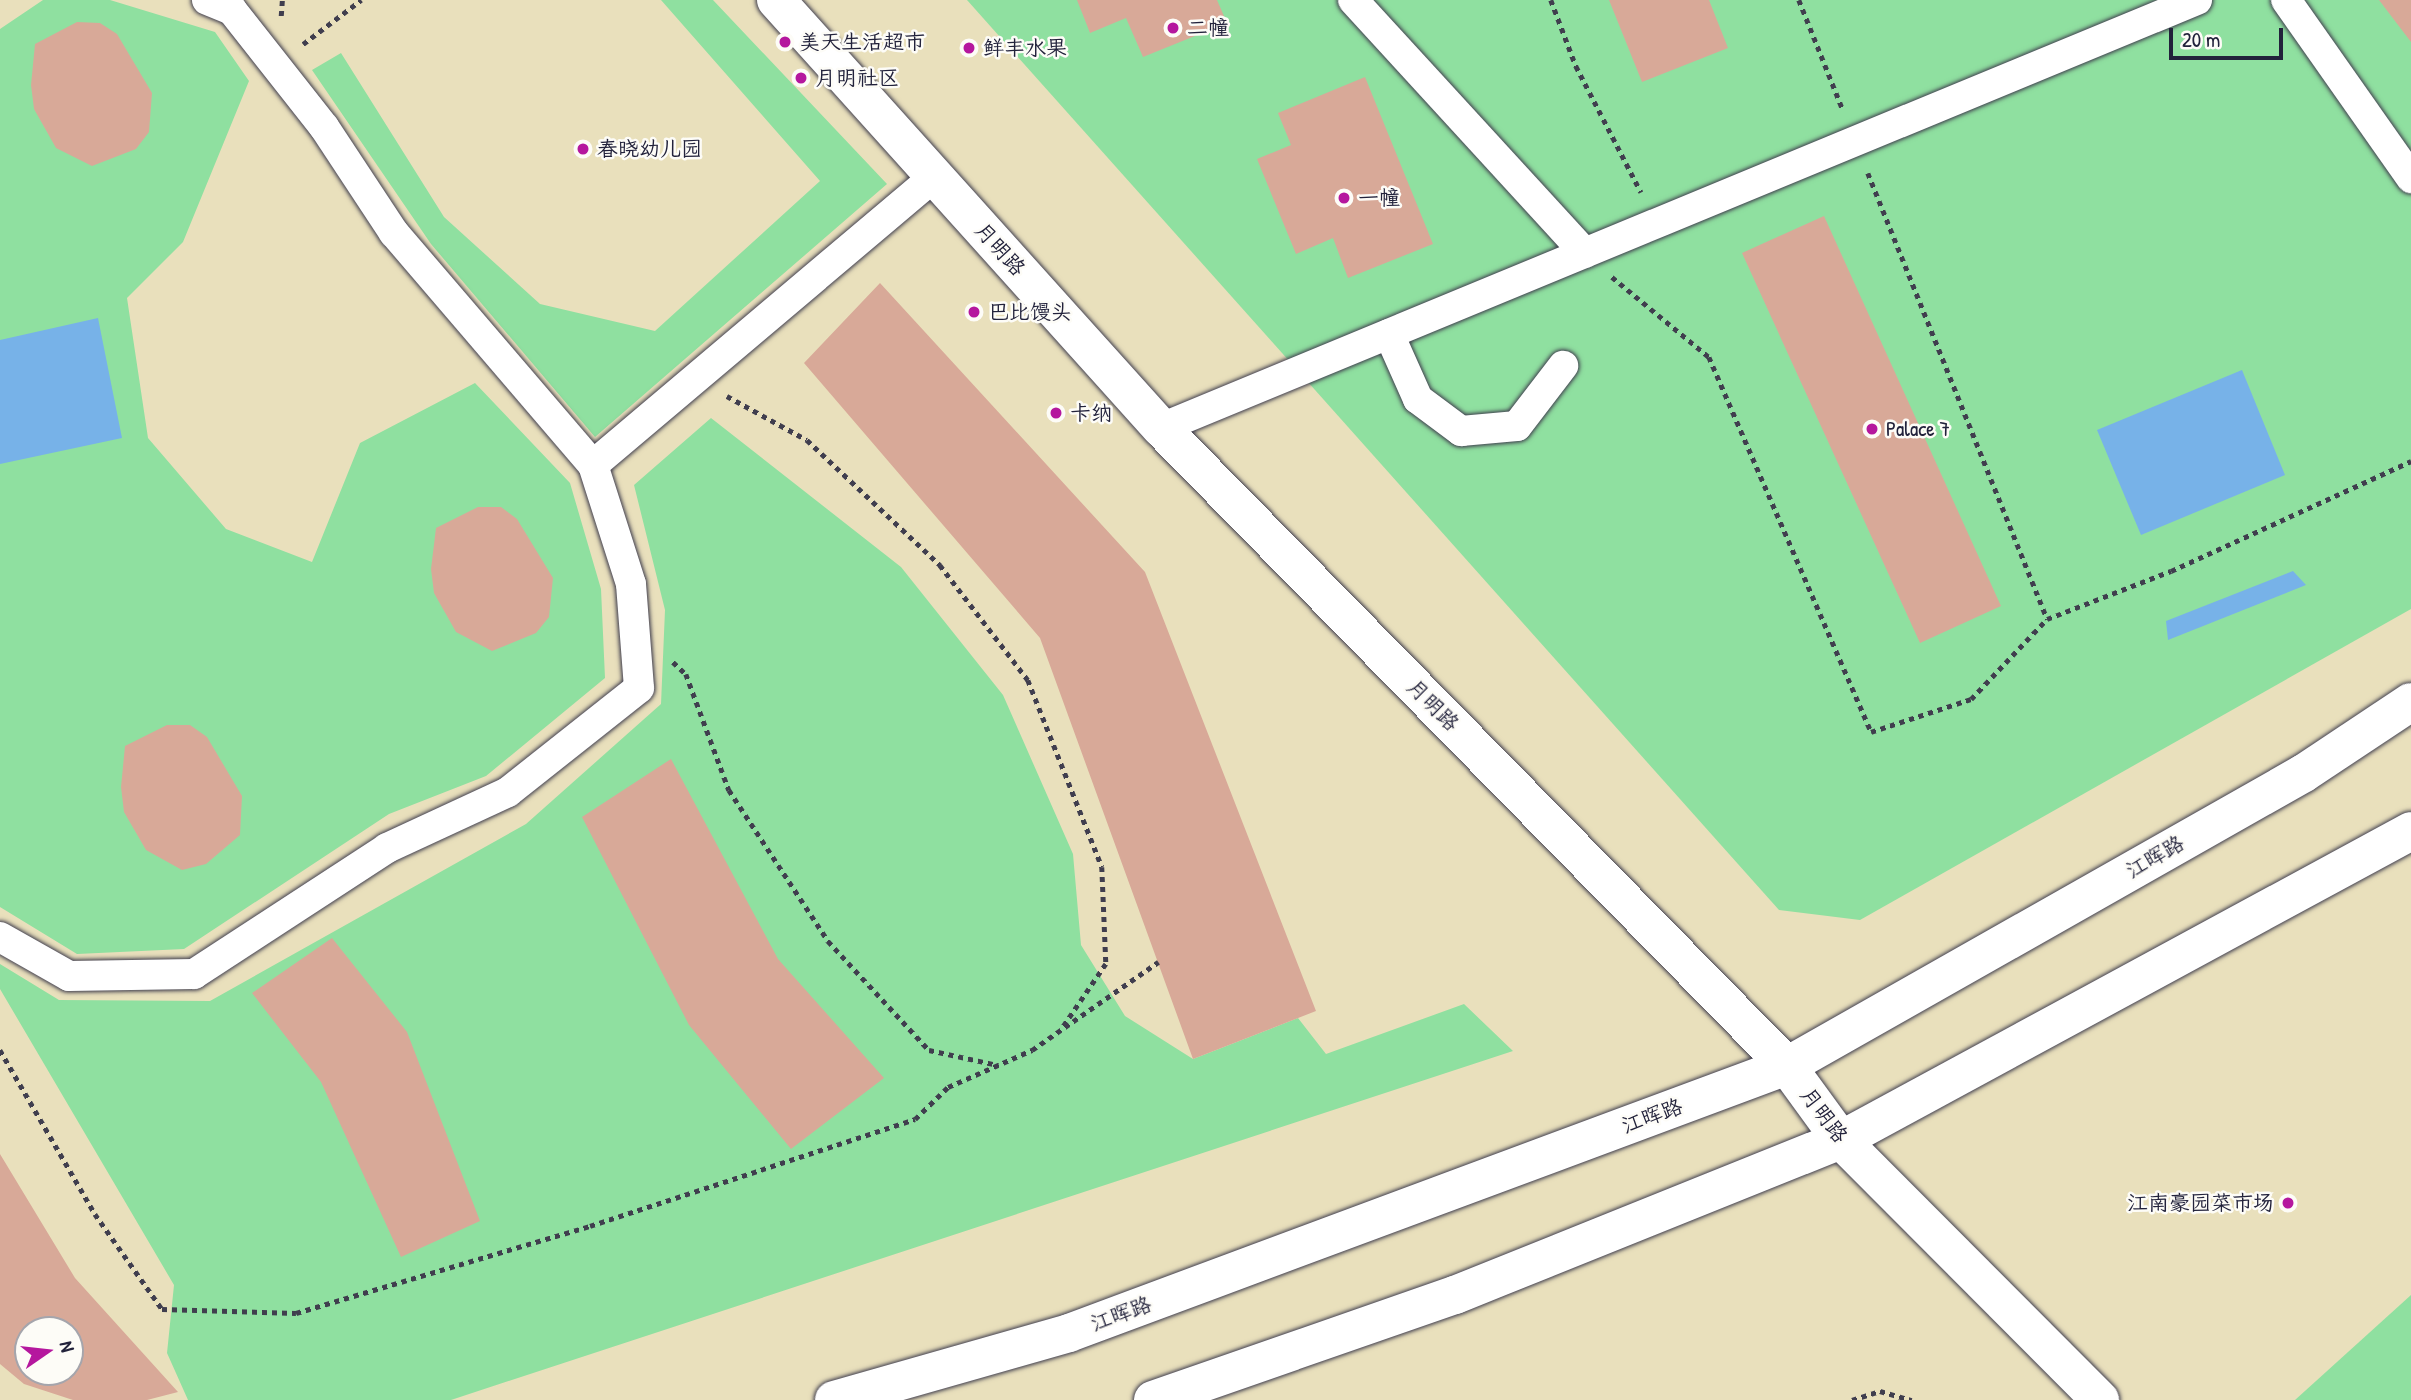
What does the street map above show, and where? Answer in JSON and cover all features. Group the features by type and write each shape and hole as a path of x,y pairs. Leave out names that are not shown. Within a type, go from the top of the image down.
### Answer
{"main road":[{"name":"月明路","path":"776,0 1161,428 1787,1066 1841,1140 2100,1400"},
{"name":"江晖路","path":"834,1400 1069,1333 1787,1066 2304,773 2411,702"},
{"path":"1153,1400 1455,1295 1841,1140 2411,831"}],"street":[{"path":"0,937 69,976 194,974 387,848 508,792 639,688 631,584 593,465 394,233 275,65 232,10 207,0"},
{"path":"1353,0 1585,253"},
{"path":"1161,428 2197,0"},
{"path":"2286,0 2411,178"},
{"path":"593,465 935,176"},
{"path":"1389,334 1418,399 1461,431 1517,426 1563,366"}],"path":[{"path":"275,65 361,0"},
{"path":"1551,0 1626,171 1662,221"},
{"path":"1799,0 2047,619"},
{"path":"1585,253 1709,357 1871,732 1972,699 2047,619 2171,570 2411,461"},
{"path":"695,379 807,440 940,565 1028,680 1102,867 1107,964 1061,1030"},
{"path":"635,625 686,674 729,790 828,941 929,1050 998,1065"},
{"path":"0,1050 95,1214 162,1309 296,1313 590,1226 915,1119 948,1087 998,1065 1061,1030 1158,962"},
{"path":"1852,1400 1880,1391 1912,1400"}],"green space":[{"path":"43,0 110,0 215,32 249,81 183,242 127,298 148,438 226,529 312,562 360,443 475,383 570,483 601,589 605,678 486,776 389,814 184,949 77,954 0,907 0,29"},
{"path":"661,0 713,0 887,184 595,437 431,244 312,70 341,53 444,217 540,304 655,331 820,181"},
{"path":"967,0 2411,0 2411,609 1860,920 1779,910"},
{"path":"711,418 901,567 1003,695 1073,854 1081,945 1125,1016 1193,1059 1298,1018 1326,1054 1464,1004 1513,1051 451,1400 188,1400 167,1353 174,1285 0,989 0,964 59,1000 210,1001 526,824 661,704 665,610 634,485"},
{"path":"2411,1295 2411,1400 2295,1400"}],"water":[{"path":"98,318 122,438 0,464 0,340"},
{"path":"2242,370 2285,475 2141,535 2097,430"},
{"path":"2293,571 2306,585 2168,640 2166,621"}],"building":[{"name":"二幢","path":"1077,0 1217,0 1227,23 1143,57 1126,18 1090,33"},
{"path":"1609,0 1709,0 1728,48 1642,82"},
{"path":"2379,0 2411,0 2411,42"},
{"path":"77,22 100,23 117,34 152,93 149,132 136,149 92,166 56,148 34,109 31,85 35,44"},
{"name":"一幢","path":"1365,77 1433,244 1348,278 1333,238 1296,254 1257,159 1291,145 1278,113"},
{"name":"Palace 7","path":"1824,216 2001,606 1920,643 1742,253"},
{"path":"880,283 1145,572 1316,1011 1193,1059 1040,638 804,363"},
{"path":"478,507 501,507 517,519 553,578 549,617 536,633 492,651 456,632 434,593 431,569 436,528"},
{"path":"167,725 190,725 207,737 242,796 240,835 206,864 182,870 146,850 124,812 121,787 125,746"},
{"path":"671,759 778,959 884,1078 791,1149 689,1025 582,817"},
{"path":"332,938 407,1032 480,1221 401,1257 321,1082 252,993"},
{"path":"0,1154 75,1278 178,1392 147,1400 73,1400 30,1386 84,1386 84,1316 14,1316 14,1376 0,1364"}],"place":[{"name":"二幢","path":"1173,28"},
{"name":"美天生活超市","path":"785,42"},
{"name":"鲜丰水果","path":"969,48"},
{"name":"月明社区","path":"801,78"},
{"name":"春晓幼儿园","path":"583,149"},
{"name":"一幢","path":"1344,198"},
{"name":"巴比馒头","path":"974,312"},
{"name":"卡纳","path":"1056,413"},
{"name":"Palace 7","path":"1872,429"},
{"name":"江南豪园菜市场","path":"2288,1203"}]}
